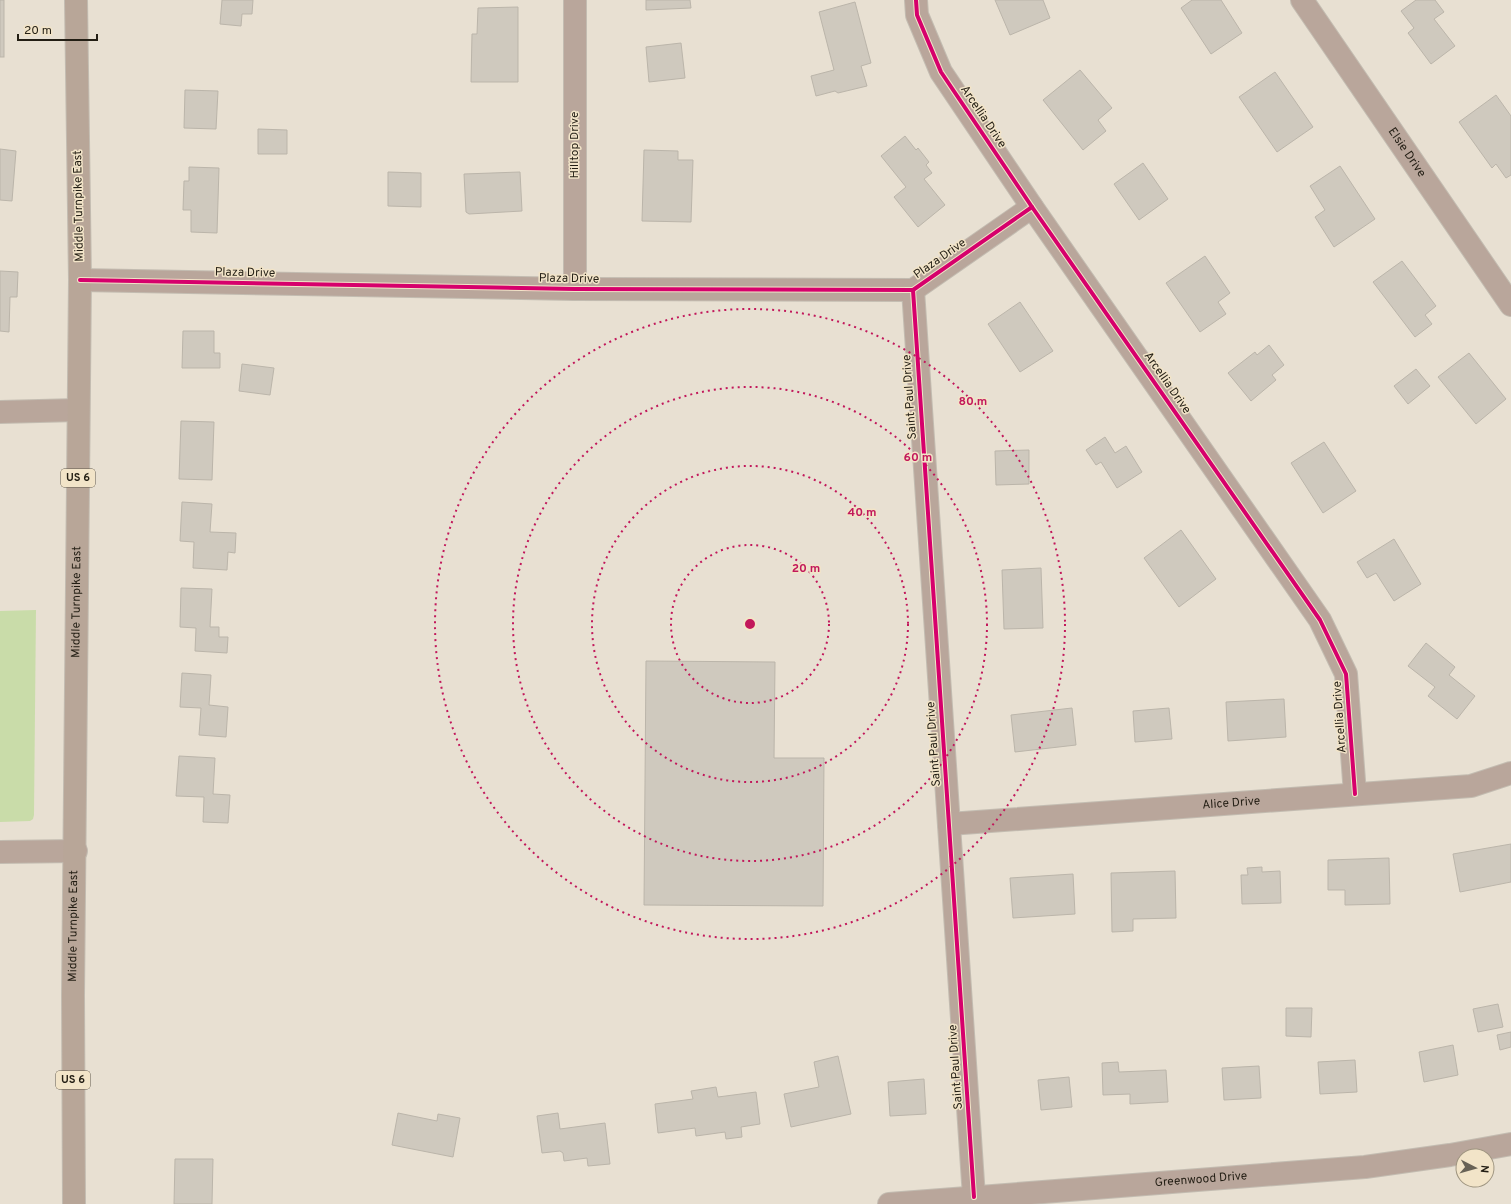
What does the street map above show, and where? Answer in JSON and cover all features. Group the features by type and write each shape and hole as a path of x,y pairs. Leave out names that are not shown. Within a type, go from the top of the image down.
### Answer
{"main road":[{"name":"Middle Turnpike East","path":"74,1204 73,1010 76,851 80,280 76,0"}],"street":[{"name":"Hilltop Drive","path":"575,289 576,0"},
{"name":"Arcellia Drive","path":"916,0 917,15 941,72 1032,207 1320,620 1346,674 1355,794"},
{"name":"Elsie Drive","path":"1302,0 1511,305"},
{"name":"Plaza Drive","path":"80,280 575,289 913,290 1032,207"},
{"name":"Saint Paul Drive","path":"913,290 974,1197"},
{"path":"0,412 78,410"},
{"name":"Alice Drive","path":"949,824 1471,786 1511,773"},
{"path":"0,852 76,851"},
{"name":"Greenwood Drive","path":"889,1204 1365,1167 1450,1155 1511,1144"}],"green space":[{"path":"36,610 34,815 33,819 30,821 0,822 0,611"}],"building":[{"path":"0,0 4,0 4,57 0,57"},
{"path":"222,0 253,0 252,14 242,14 241,26 220,24"},
{"path":"646,0 690,0 691,8 646,10"},
{"path":"995,0 1043,0 1050,18 1010,35"},
{"path":"1192,0 1221,0 1242,33 1211,54 1181,8"},
{"path":"1416,0 1435,0 1444,12 1434,19 1455,46 1431,64 1408,33 1414,28 1401,11"},
{"path":"855,2 871,63 861,66 867,86 838,93 835,91 816,96 811,76 834,70 819,12"},
{"path":"518,7 518,82 471,82 472,34 477,34 478,8"},
{"path":"681,43 685,78 649,82 646,47"},
{"path":"1080,70 1112,108 1098,120 1106,131 1083,150 1043,100"},
{"path":"1275,72 1313,127 1277,152 1239,97"},
{"path":"185,90 218,91 216,129 184,128"},
{"path":"1496,95 1511,116 1511,175 1506,178 1496,164 1492,168 1459,122"},
{"path":"258,129 287,130 287,154 258,154"},
{"path":"905,136 916,150 918,148 929,162 926,165 932,173 924,179 945,205 918,227 894,197 906,187 881,156"},
{"path":"0,149 16,151 12,201 0,200"},
{"path":"644,150 678,151 678,160 693,160 691,222 642,221"},
{"path":"1143,163 1168,199 1139,220 1114,184"},
{"path":"1340,166 1375,219 1334,247 1315,217 1325,210 1310,186"},
{"path":"189,167 219,168 217,233 191,232 191,210 183,210 184,181 189,181"},
{"path":"388,172 421,173 421,207 388,206"},
{"path":"520,172 522,211 469,214 466,212 464,174"},
{"path":"1205,256 1230,293 1218,302 1226,314 1200,332 1166,283"},
{"path":"1402,261 1436,306 1425,315 1432,324 1415,337 1373,282"},
{"path":"0,271 18,272 17,297 10,297 9,332 0,331"},
{"path":"1020,302 1053,351 1020,372 988,324"},
{"path":"183,331 214,331 214,353 220,353 220,368 182,368"},
{"path":"1269,345 1284,365 1272,375 1276,380 1251,401 1228,373 1255,352 1257,355"},
{"path":"1469,353 1506,399 1476,424 1438,377"},
{"path":"242,364 274,368 270,395 239,391"},
{"path":"1416,369 1430,386 1408,404 1394,386"},
{"path":"181,421 214,422 212,480 179,479"},
{"path":"1105,437 1115,453 1126,446 1142,472 1117,488 1101,462 1096,465 1086,450"},
{"path":"1324,442 1356,491 1323,513 1291,463"},
{"path":"1029,450 1029,484 996,485 995,451"},
{"path":"182,502 212,504 210,532 236,533 235,553 228,552 227,570 193,568 194,542 180,541"},
{"path":"1181,530 1216,579 1179,607 1144,558"},
{"path":"1394,539 1421,584 1394,601 1376,573 1367,578 1357,562"},
{"path":"1041,568 1043,628 1004,629 1002,570"},
{"path":"181,588 212,589 210,627 219,627 219,637 228,637 227,653 195,651 196,628 180,627"},
{"path":"1426,643 1455,667 1449,675 1475,696 1457,719 1428,696 1435,687 1408,666"},
{"path":"646,661 775,662 774,758 824,758 823,906 644,905"},
{"path":"182,673 211,675 209,705 228,707 226,737 199,735 201,708 180,707"},
{"path":"1284,699 1286,737 1228,741 1226,702"},
{"path":"1072,708 1076,745 1015,752 1011,715"},
{"path":"1169,708 1172,739 1135,742 1133,711"},
{"path":"179,756 215,758 213,794 230,795 228,823 203,822 204,797 176,796"},
{"path":"1511,844 1511,882 1460,892 1453,854"},
{"path":"1389,858 1390,904 1345,905 1345,890 1328,890 1328,860"},
{"path":"1262,867 1262,872 1280,871 1281,903 1242,904 1241,875 1248,875 1247,868"},
{"path":"1175,871 1176,918 1133,919 1133,931 1112,932 1111,873"},
{"path":"1073,874 1075,914 1013,918 1010,878"},
{"path":"1498,1004 1503,1027 1478,1032 1473,1009"},
{"path":"1286,1008 1312,1008 1311,1037 1286,1036"},
{"path":"1511,1032 1511,1047 1500,1050 1497,1035"},
{"path":"1453,1045 1458,1075 1424,1082 1419,1052"},
{"path":"838,1056 851,1114 791,1127 784,1094 819,1087 814,1062"},
{"path":"1355,1060 1357,1092 1320,1094 1318,1062"},
{"path":"1118,1062 1119,1072 1166,1070 1168,1102 1130,1104 1130,1094 1103,1095 1102,1063"},
{"path":"1259,1066 1261,1098 1224,1100 1222,1068"},
{"path":"1069,1077 1072,1107 1041,1110 1038,1080"},
{"path":"924,1079 926,1114 890,1116 888,1082"},
{"path":"716,1087 718,1097 756,1092 760,1124 741,1127 742,1137 726,1139 725,1132 696,1136 695,1128 658,1133 655,1104 693,1099 691,1091"},
{"path":"398,1113 437,1121 438,1114 460,1118 453,1157 392,1145"},
{"path":"558,1113 560,1129 605,1123 610,1164 588,1166 587,1158 564,1161 563,1153 560,1151 542,1153 537,1116"},
{"path":"175,1159 213,1159 212,1204 174,1204"}],"cycle path":[{"path":"916,0 917,15 941,72 1032,207 1320,620 1346,674 1355,794"},
{"path":"80,280 575,289 913,290 1032,207"},
{"path":"913,290 974,1197"}]}
